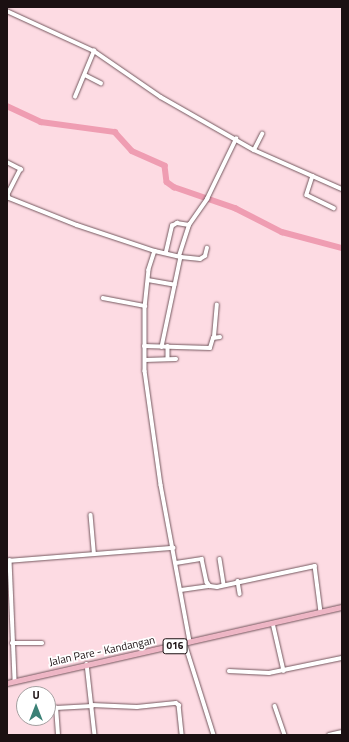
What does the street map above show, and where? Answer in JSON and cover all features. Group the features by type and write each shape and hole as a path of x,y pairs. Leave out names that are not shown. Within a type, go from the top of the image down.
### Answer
{"main road":[{"name":"Jalan Pare - Kandangan","path":"7,683 342,607"}],"street":[{"path":"7,11 94,51 160,97 254,150 342,189"},
{"path":"75,97 94,51"},
{"path":"85,75 101,83"},
{"path":"254,150 262,134"},
{"path":"162,346 180,256 189,225 208,197 236,139"},
{"path":"7,162 21,169 8,194 9,198 77,225 155,251 200,259 205,256 207,248"},
{"path":"313,176 307,195 334,208"},
{"path":"166,252 172,226 177,223 189,225"},
{"path":"155,251 148,280 145,306 145,360 161,485 181,590 187,643 213,735"},
{"path":"148,280 175,285"},
{"path":"103,298 145,306"},
{"path":"144,346 210,348 214,337 217,305"},
{"path":"214,337 220,337"},
{"path":"168,346 168,359"},
{"path":"145,360 176,359"},
{"path":"91,515 94,553"},
{"path":"15,681 9,561 94,553 173,548"},
{"path":"176,563 202,559 210,586"},
{"path":"220,559 224,585"},
{"path":"181,590 224,585 315,566 321,612"},
{"path":"238,581 240,594"},
{"path":"273,623 284,671"},
{"path":"7,638 12,638"},
{"path":"12,643 42,643"},
{"path":"230,671 265,673 284,671 342,658"},
{"path":"86,664 95,735"},
{"path":"58,735 56,708 92,705 136,707 178,703 182,735"},
{"path":"275,706 285,735"},
{"path":"329,735 342,732"}],"waterway":[{"path":"7,106 41,122 115,132 132,151 165,166 167,182 174,187 235,208 282,232 342,248"}]}
